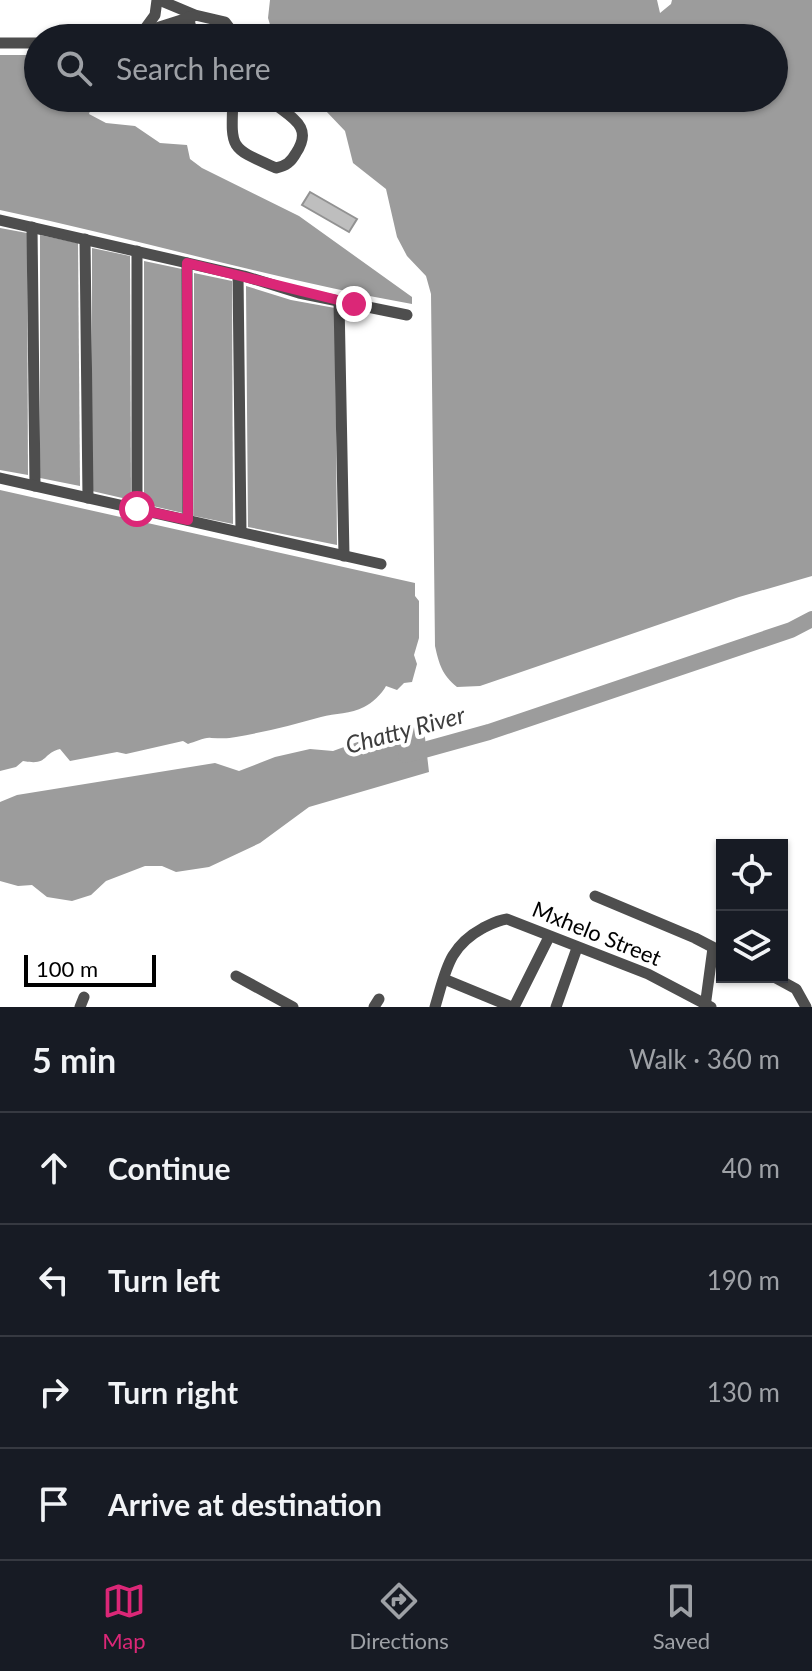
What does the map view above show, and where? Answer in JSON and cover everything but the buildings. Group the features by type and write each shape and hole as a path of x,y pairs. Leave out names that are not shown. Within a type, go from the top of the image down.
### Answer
{"street":[{"path":"148,24 155,15 158,0 191,16 226,24"},
{"path":"164,24 191,16"},
{"path":"191,16 192,24"},
{"path":"0,43 24,43"},
{"path":"233,112 232,139 235,147 276,168 291,161 298,150 302,131 297,120 286,112"},
{"path":"0,220 407,315"},
{"path":"32,227 35,486"},
{"path":"85,239 88,498"},
{"path":"137,251 137,509"},
{"path":"187,263 188,520"},
{"path":"238,275 241,532"},
{"path":"339,301 344,556"},
{"path":"0,478 381,564"},
{"path":"595,896 716,949"},
{"name":"Mxhelo Street","path":"435,1007 452,954 458,945 496,921 515,921 648,974 707,1006"},
{"path":"444,979 513,1007 549,937"},
{"path":"556,1007 577,948"},
{"path":"707,1006 716,960"},
{"path":"236,976 293,1007"},
{"path":"785,983 796,989 806,1007"}],"water":[{"path":"270,0 657,0 660,13 672,0 812,0 812,576 739,597 480,686 457,687 452,683 442,669 435,646 431,294 426,276 407,256 397,237 386,189 353,163 345,131 327,112 788,112 788,24 270,24"},
{"path":"0,55 24,55 24,112 90,112 106,123 135,126 160,143 187,145 190,159 202,168 299,216 412,297 412,304 308,283 0,210"},
{"path":"0,228 27,233 28,475 0,470"},
{"path":"40,235 78,243 80,486 40,478"},
{"path":"92,248 130,256 131,500 92,491"},
{"path":"144,261 182,269 183,513 144,504"},
{"path":"194,273 232,281 233,524 194,516"},
{"path":"246,286 291,300 335,308 337,545 248,527"},
{"path":"0,490 415,583 415,596 419,601 419,638 412,682 404,683 397,690 386,686 373,701 359,709 258,733 206,738 188,744 183,741 126,754 117,752 70,761 60,749 41,761 23,761 16,767 0,771"},
{"path":"407,724 424,729 429,772 309,807 260,843 209,867 176,872 162,866 145,866 106,881 91,895 72,901 47,897 32,885 18,886 0,881 0,802 17,795 215,763 239,771 275,757 310,749 333,751"}],"waterway":[{"name":"Chatty River","path":"406,755 489,732 791,630 812,619"}],"route":[{"path":"137,509 188,520 187,263 299,293 354,304"}]}
